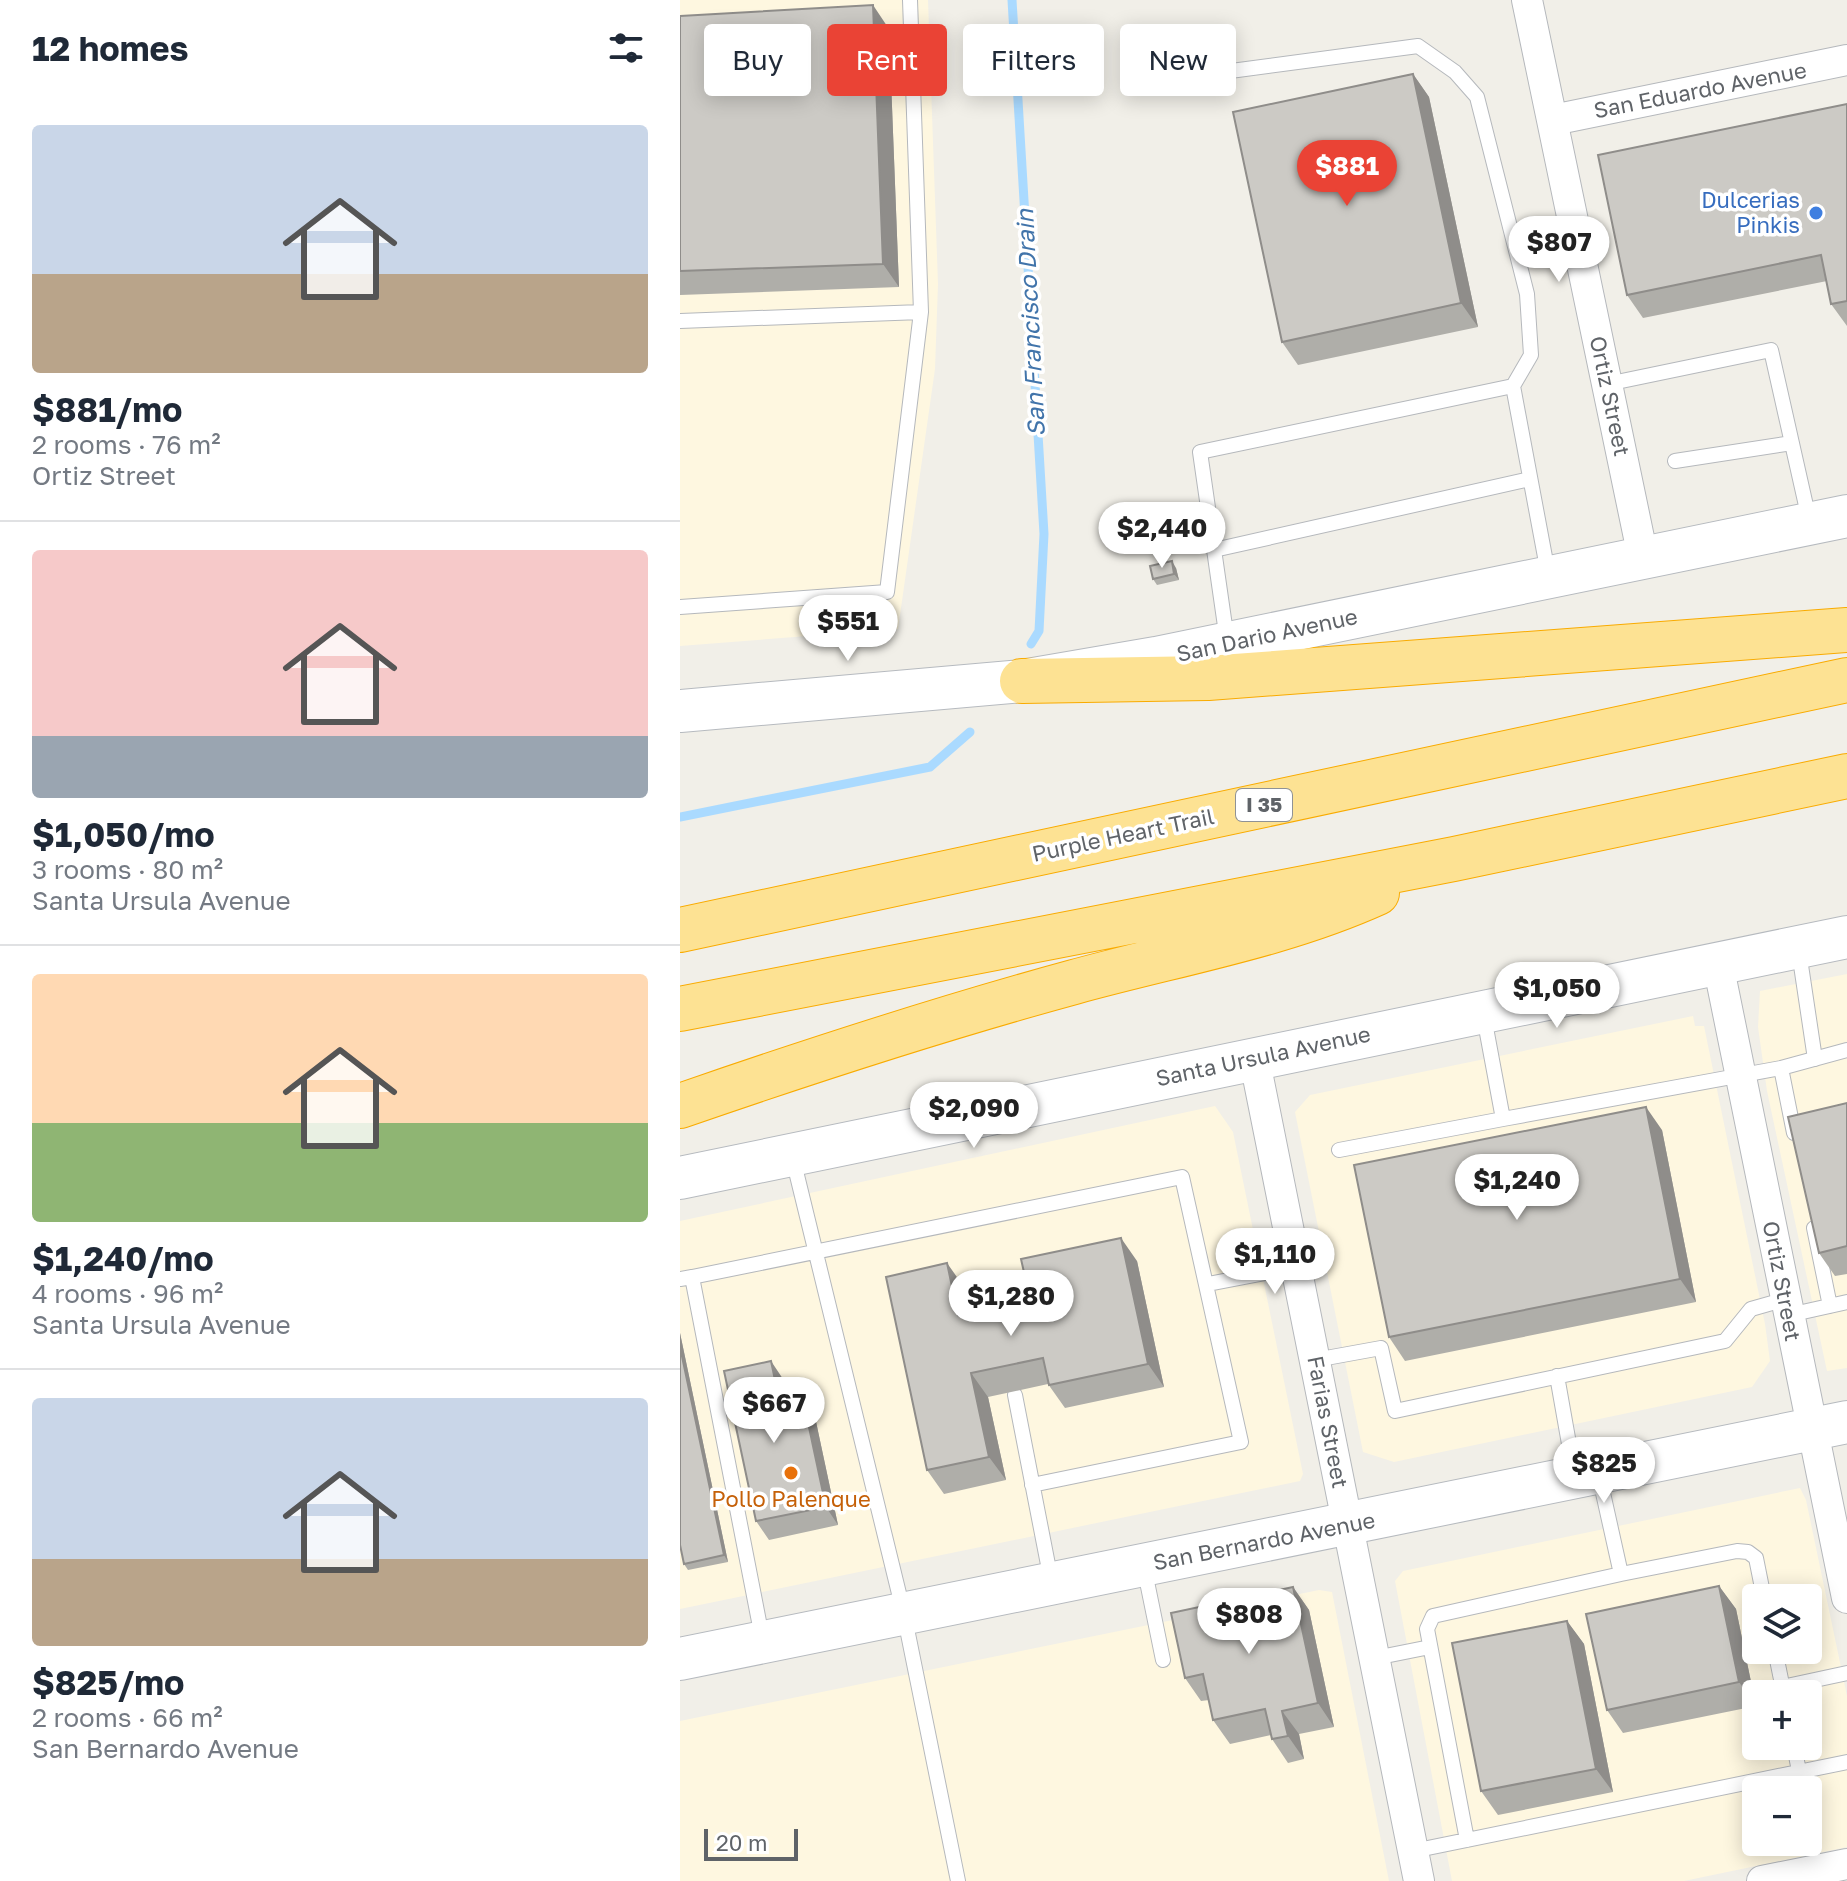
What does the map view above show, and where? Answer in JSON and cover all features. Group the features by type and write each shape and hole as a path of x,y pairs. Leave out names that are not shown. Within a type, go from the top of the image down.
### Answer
{"highway":[{"path":"1022,681 1208,678 1847,630"},
{"name":"Purple Heart Trail","path":"680,930 1847,680"},
{"path":"680,1009 1454,859 1847,776"},
{"path":"680,1106 1071,983 1333,913 1454,859"}],"main road":[{"name":"San Dario Avenue","path":"680,711 1022,681 1227,643 1829,519"},
{"name":"Santa Ursula Avenue","path":"680,1178 1254,1057 1847,937"},
{"name":"San Bernardo Avenue","path":"680,1659 1830,1425"}],"street":[{"name":"Ortiz Street","path":"1527,0 1643,557"},
{"name":"San Eduardo Avenue","path":"1553,120 1847,60"},
{"name":"Ortiz Street","path":"1718,964 1788,1307 1830,1425 1847,1598"},
{"name":"Farias Street","path":"1254,1057 1419,1881"},
{"path":"1762,1881 1847,1864"}],"lane":[{"path":"680,607 887,592 921,312 910,0"},
{"path":"1236,70 1418,46 1455,72 1477,97 1527,294 1531,355 1513,386 1548,577"},
{"path":"680,321 921,312"},
{"path":"1607,384 1771,350 1792,443 1829,519"},
{"path":"1227,643 1200,452 1513,386"},
{"path":"1675,461 1792,443"},
{"path":"1214,550 1530,479"},
{"path":"1799,947 1815,1059"},
{"path":"1483,1011 1503,1119"},
{"path":"1339,1150 1781,1068 1847,1050"},
{"path":"1781,1068 1796,1143"},
{"path":"792,1154 904,1614 958,1881"},
{"path":"763,1642 686,1278 1182,1177 1241,1442 1032,1485"},
{"path":"1811,1217 1830,1306"},
{"path":"1208,1284 1296,1267"},
{"path":"1315,1360 1381,1348 1395,1411 1725,1341 1751,1309 1830,1306 1847,1302"},
{"path":"1557,1376 1621,1574"},
{"path":"1015,1395 1052,1584"},
{"path":"1467,1840 1427,1629 1433,1616 1737,1551 1748,1552 1756,1558 1761,1584"},
{"path":"1144,1565 1163,1660"},
{"path":"1375,1658 1430,1647"},
{"path":"1821,1680 1847,1673"},
{"path":"1797,1760 1799,1771"},
{"path":"1413,1851 1847,1762"}],"shaded area":[{"path":"680,0 928,0 929,24 827,24 827,96 931,96 938,284 935,369 898,629 680,646"},
{"path":"1847,974 1847,1368 1827,1371 1767,1091 1758,1027 1760,991"},
{"path":"1693,1016 1695,1026 1704,1026 1765,1324 1770,1361 1752,1387 1394,1462 1363,1452 1295,1112 1310,1095"},
{"path":"1215,1106 1233,1132 1303,1474 1300,1481 680,1609 680,1221"},
{"path":"1800,1488 1806,1500 1847,1696 1847,1847 1822,1852 1822,1776 1742,1776 1742,1856 1804,1856 1684,1881 1452,1881 1395,1581 1403,1571"},
{"path":"1319,1590 1332,1592 1389,1881 680,1881 680,1721"}],"building":[{"path":"873,5 874,24 827,24 827,96 877,96 883,264 680,271 680,16"},
{"path":"1413,74 1461,303 1282,342 1233,112"},
{"path":"1847,104 1847,301 1831,304 1821,255 1627,295 1598,155"},
{"path":"1172,561 1174,574 1153,579 1150,566"},
{"path":"1847,1103 1847,1246 1819,1253 1788,1117"},
{"path":"1646,1107 1680,1279 1389,1337 1354,1165"},
{"path":"1121,1238 1148,1364 1049,1385 1043,1358 971,1373 989,1457 927,1470 886,1277 947,1263 958,1315 1030,1299 1021,1259"},
{"path":"680,1347 724,1555 684,1564 680,1545"},
{"name":"Pollo Palenque","path":"771,1361 780,1404 803,1399 826,1507 756,1521 724,1371"},
{"path":"1719,1586 1739,1682 1607,1710 1586,1614"},
{"path":"1293,1587 1318,1703 1282,1711 1288,1736 1272,1739 1265,1709 1213,1720 1203,1674 1185,1678 1171,1613"},
{"path":"1567,1621 1596,1769 1481,1791 1452,1643"}],"waterway":[{"name":"San Francisco Drain","path":"1012,0 1044,534 1039,631 1031,644"},
{"name":"San Francisco Drain","path":"680,817 930,767 970,732"}],"place":[{"name":"Dulcerias Pinkis","path":"1816,213"},
{"name":"Pollo Palenque","path":"791,1473"}]}
